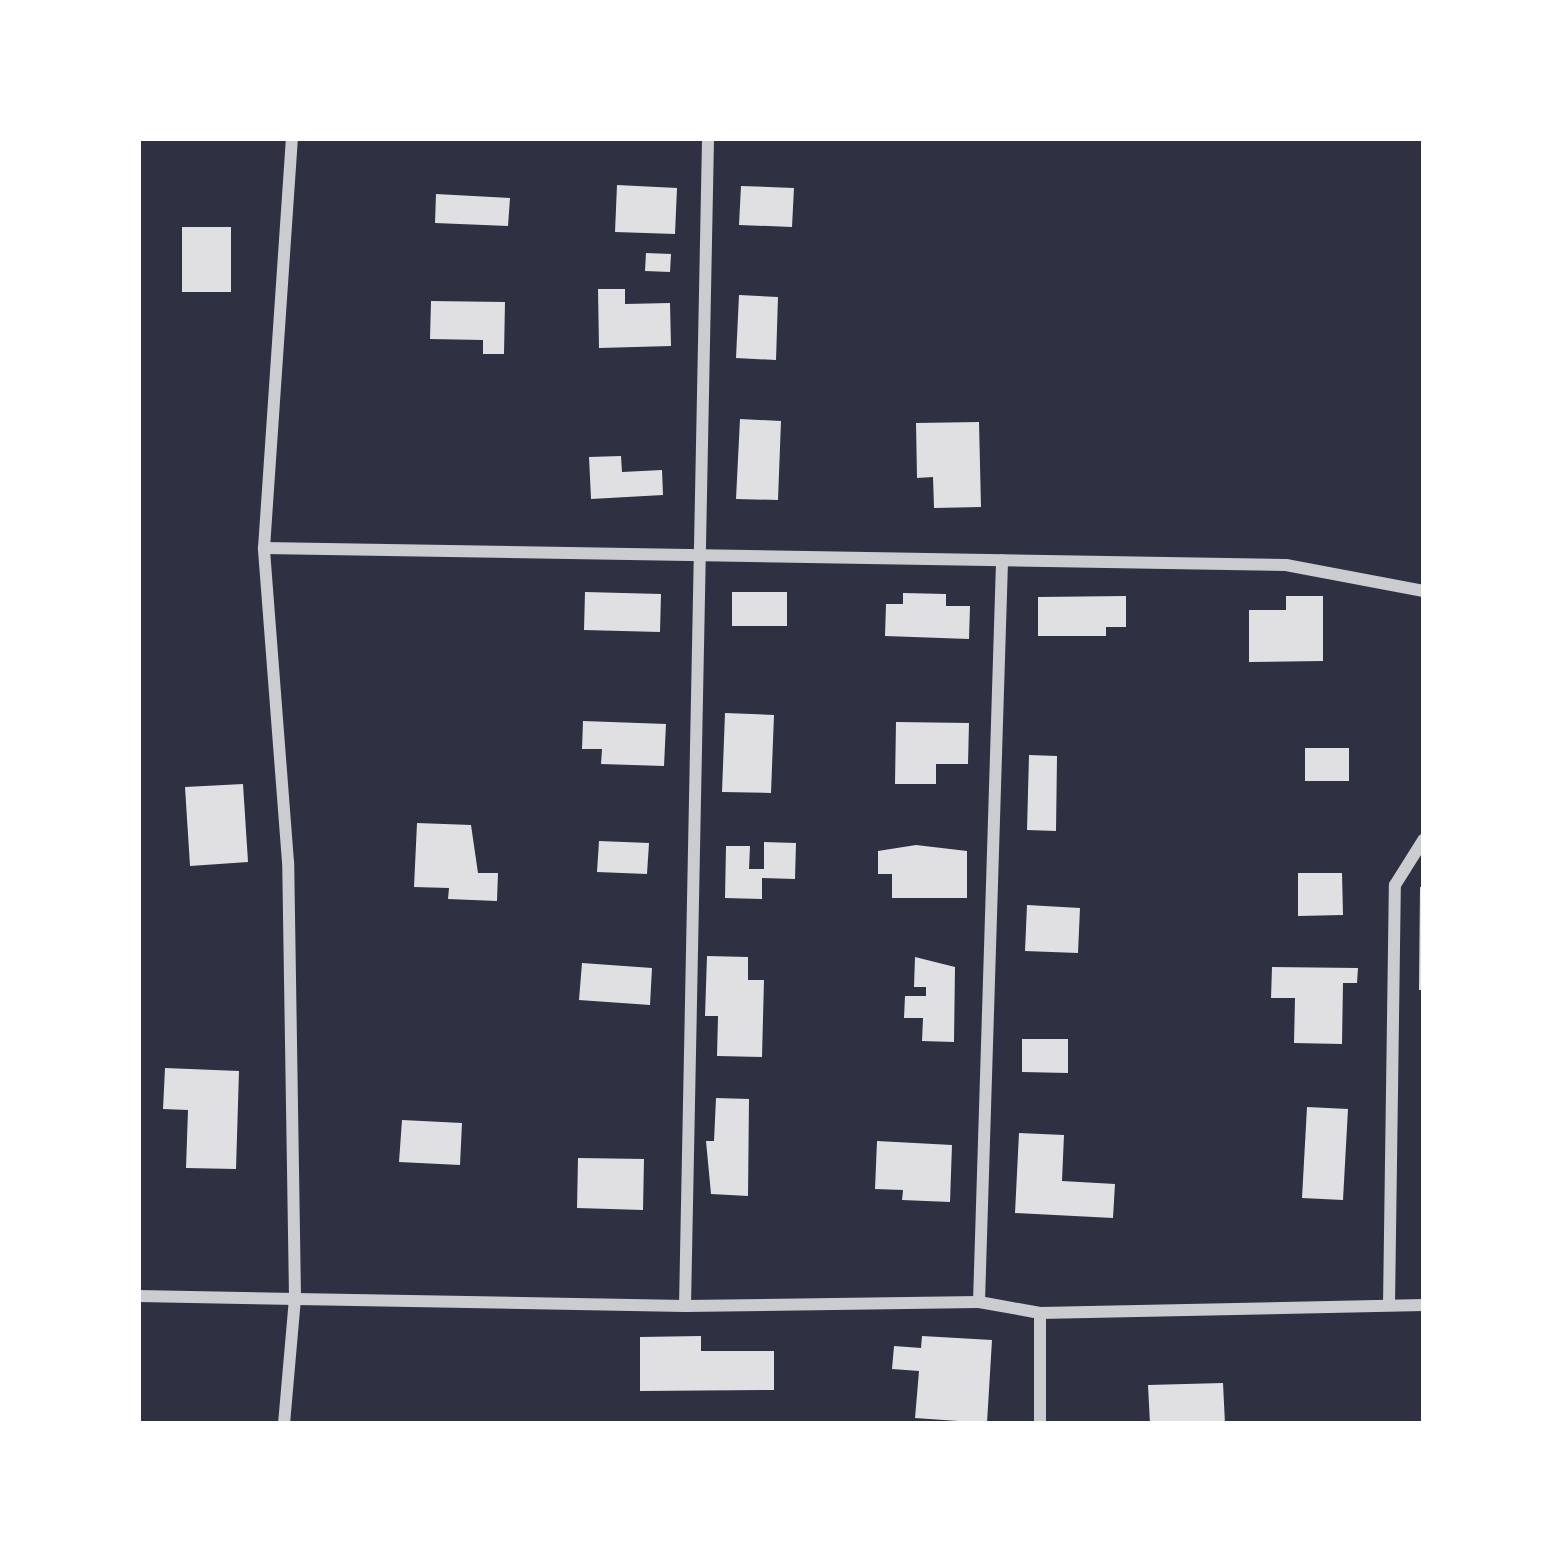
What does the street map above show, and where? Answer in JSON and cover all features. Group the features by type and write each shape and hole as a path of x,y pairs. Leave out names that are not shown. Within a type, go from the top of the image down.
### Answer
{"street":[{"path":"284,1424 295,1297 288,862 264,548 292,138"},
{"path":"685,1306 708,138"},
{"path":"264,548 1286,565 1424,591"},
{"path":"979,1302 1002,560"},
{"path":"1389,1306 1395,885 1424,839"},
{"path":"138,1296 685,1306 979,1302 1040,1312 1424,1305"},
{"path":"1040,1312 1040,1424"}],"building":[{"path":"617,185 677,188 675,234 615,232"},
{"path":"741,186 794,188 792,227 739,225"},
{"path":"436,194 510,198 508,226 435,223"},
{"path":"182,227 231,227 231,292 182,292"},
{"path":"646,253 671,254 670,272 645,271"},
{"path":"598,289 625,289 625,304 670,303 671,346 599,348"},
{"path":"739,295 778,297 776,360 736,358"},
{"path":"431,301 505,302 504,354 483,354 483,340 430,339"},
{"path":"740,419 781,421 778,500 736,499"},
{"path":"979,422 981,507 934,508 933,477 917,478 916,423"},
{"path":"621,456 622,472 662,470 663,495 591,499 589,457"},
{"path":"585,592 661,594 660,632 584,630"},
{"path":"732,592 787,592 787,626 732,626"},
{"path":"903,593 946,594 946,606 970,606 969,639 885,636 886,604 903,604"},
{"path":"1126,596 1126,627 1106,627 1106,636 1038,636 1038,597"},
{"path":"1286,596 1323,596 1323,661 1249,662 1249,610 1286,610"},
{"path":"725,713 774,715 771,793 722,792"},
{"path":"583,721 666,724 664,766 601,764 602,749 582,749"},
{"path":"896,722 969,723 968,764 936,764 936,784 895,784"},
{"path":"1305,748 1349,748 1349,781 1305,781"},
{"path":"1029,755 1057,756 1056,831 1027,830"},
{"path":"243,784 248,862 190,866 185,787"},
{"path":"417,823 471,825 478,873 498,873 497,901 448,899 449,888 414,887"},
{"path":"599,841 649,843 647,874 597,872"},
{"path":"764,842 796,843 795,879 762,878 762,899 725,898 726,846 750,846 749,869 764,869"},
{"path":"916,845 967,851 967,898 892,898 892,874 878,874 878,851"},
{"path":"1298,873 1342,873 1343,915 1298,916"},
{"path":"1420,887 1424,887 1424,990 1419,990"},
{"path":"1027,905 1080,908 1078,953 1025,951"},
{"path":"707,956 748,957 748,980 764,980 762,1057 717,1056 718,1016 705,1016"},
{"path":"915,957 955,967 954,1042 922,1041 923,1018 904,1018 905,996 926,996 926,987 914,987"},
{"path":"582,963 652,968 650,1005 579,1000"},
{"path":"1272,967 1358,968 1357,983 1343,983 1342,1044 1294,1043 1295,998 1271,998"},
{"path":"1022,1039 1068,1039 1068,1073 1022,1072"},
{"path":"165,1068 239,1071 236,1169 186,1168 188,1110 163,1109"},
{"path":"716,1098 749,1099 748,1196 711,1194 706,1141 714,1141"},
{"path":"1307,1107 1348,1109 1343,1200 1302,1198"},
{"path":"402,1120 462,1123 460,1165 399,1162"},
{"path":"1019,1133 1064,1135 1062,1181 1115,1184 1113,1218 1015,1213"},
{"path":"877,1141 952,1145 950,1202 902,1200 903,1190 875,1189"},
{"path":"578,1158 644,1159 643,1210 577,1208"},
{"path":"701,1336 701,1351 774,1351 774,1390 640,1391 640,1337"},
{"path":"922,1336 992,1340 987,1423 915,1418 919,1371 892,1369 894,1346 921,1348"},
{"path":"1223,1383 1225,1424 1150,1424 1148,1385"}]}
